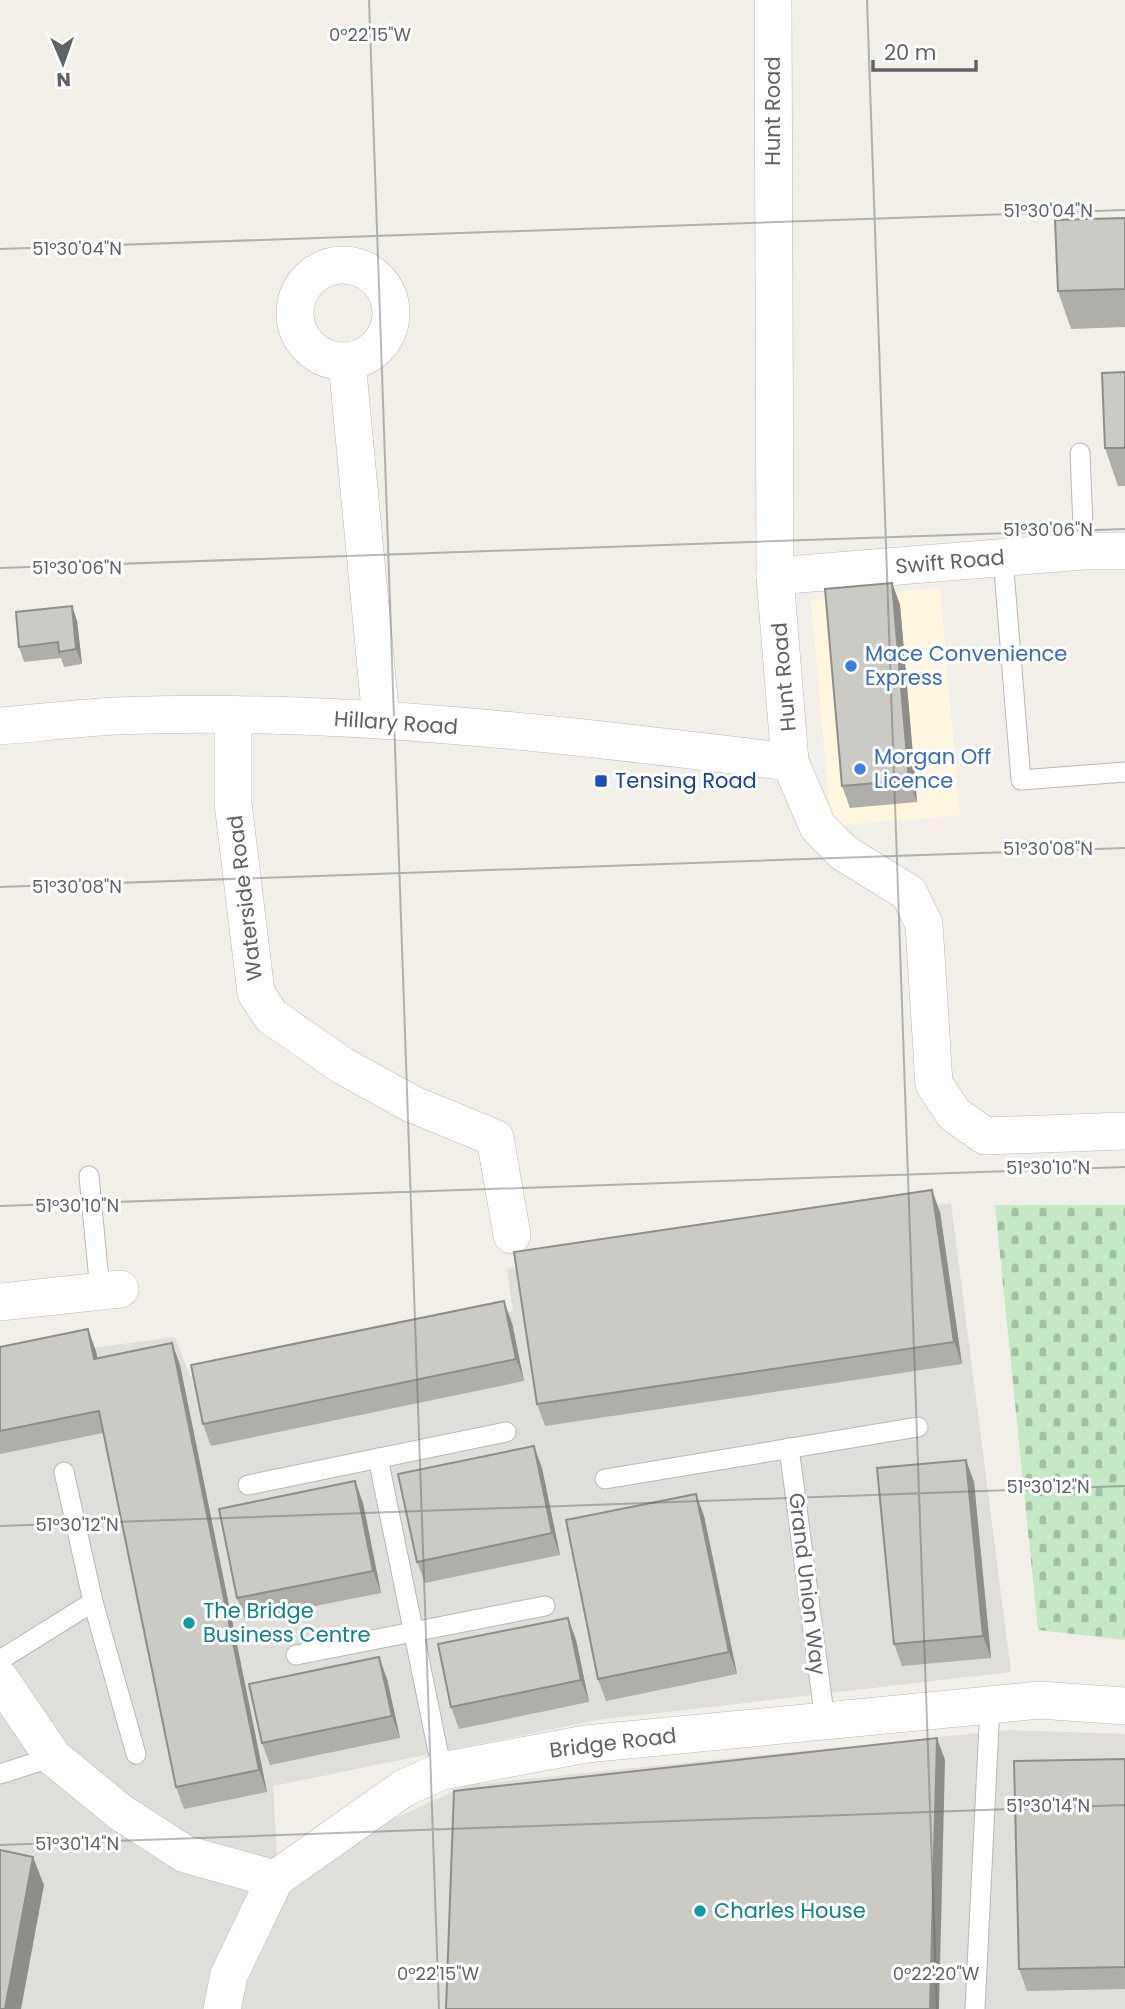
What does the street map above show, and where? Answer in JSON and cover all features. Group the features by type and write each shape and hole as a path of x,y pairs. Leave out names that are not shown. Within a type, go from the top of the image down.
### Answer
{"street":[{"name":"Hunt Road","path":"773,0 775,576 790,762 818,827 844,853 909,893 925,924 934,1084 954,1114 985,1136 1125,1131"},
{"path":"347,362 381,720"},
{"name":"Swift Road","path":"775,576 1084,551 1125,551"},
{"name":"Hillary Road","path":"0,726 115,716 233,715 381,720 554,734 790,762"},
{"name":"Waterside Road","path":"233,715 233,803 256,993 271,1016 343,1066 412,1104 495,1138 512,1235"},
{"path":"0,1302 110,1290"},
{"path":"0,1679 53,1757 120,1812 186,1854 275,1879"},
{"name":"Bridge Road","path":"222,2009 229,1975 275,1879 404,1787 442,1771 586,1744 1039,1700 1125,1706"}],"lane":[{"path":"1080,453 1084,551"},
{"path":"1003,558 1021,780 1125,772"},
{"path":"89,1176 110,1290"},
{"path":"605,1479 918,1427"},
{"path":"247,1485 506,1432"},
{"name":"Grand Union Way","path":"789,1448 825,1721"},
{"path":"378,1458 442,1771"},
{"path":"64,1472 93,1602 136,1754"},
{"path":"0,1660 93,1602"},
{"path":"296,1655 545,1606"},
{"path":"975,2009 990,1705"},
{"path":"0,1774 53,1757"}],"shaded area":[{"path":"940,588 960,815 831,826 811,600"},
{"path":"951,1203 1011,1672 597,1720 273,1786 278,1872 467,1785 1009,1730 1125,1734 1125,2009 0,2009 0,1360 175,1337 190,1376 513,1311 507,1269"}],"green space":[{"path":"995,1205 1125,1205 1125,1640 1038,1630"}],"building":[{"path":"1125,218 1125,289 1058,291 1055,220"},
{"path":"1125,372 1125,448 1105,448 1102,373"},
{"path":"892,583 909,780 842,786 825,589"},
{"path":"72,606 76,649 59,652 58,642 19,647 16,612"},
{"path":"932,1190 954,1342 537,1404 514,1252"},
{"path":"504,1301 516,1359 203,1424 191,1365"},
{"name":"The Bridge Business Centre","path":"88,1329 94,1359 172,1343 259,1770 176,1787 99,1411 0,1431 0,1347"},
{"path":"534,1446 552,1533 417,1562 398,1474"},
{"path":"966,1460 983,1636 894,1644 877,1468"},
{"path":"355,1481 373,1571 237,1598 219,1509"},
{"path":"696,1494 729,1652 598,1679 566,1520"},
{"path":"568,1618 581,1680 451,1707 438,1644"},
{"path":"379,1657 392,1716 262,1743 249,1684"},
{"name":"Charles House","path":"937,1738 930,2009 446,2009 454,1791"},
{"path":"1125,1759 1125,1967 1019,1969 1014,1761"},
{"path":"0,1850 33,1857 5,2009 0,2009"}],"place":[{"name":"Mace Convenience Express","path":"851,666"},
{"name":"Morgan Off Licence","path":"860,769"},
{"name":"Tensing Road","path":"601,781"},
{"name":"The Bridge Business Centre","path":"189,1623"},
{"name":"Charles House","path":"700,1911"}]}
